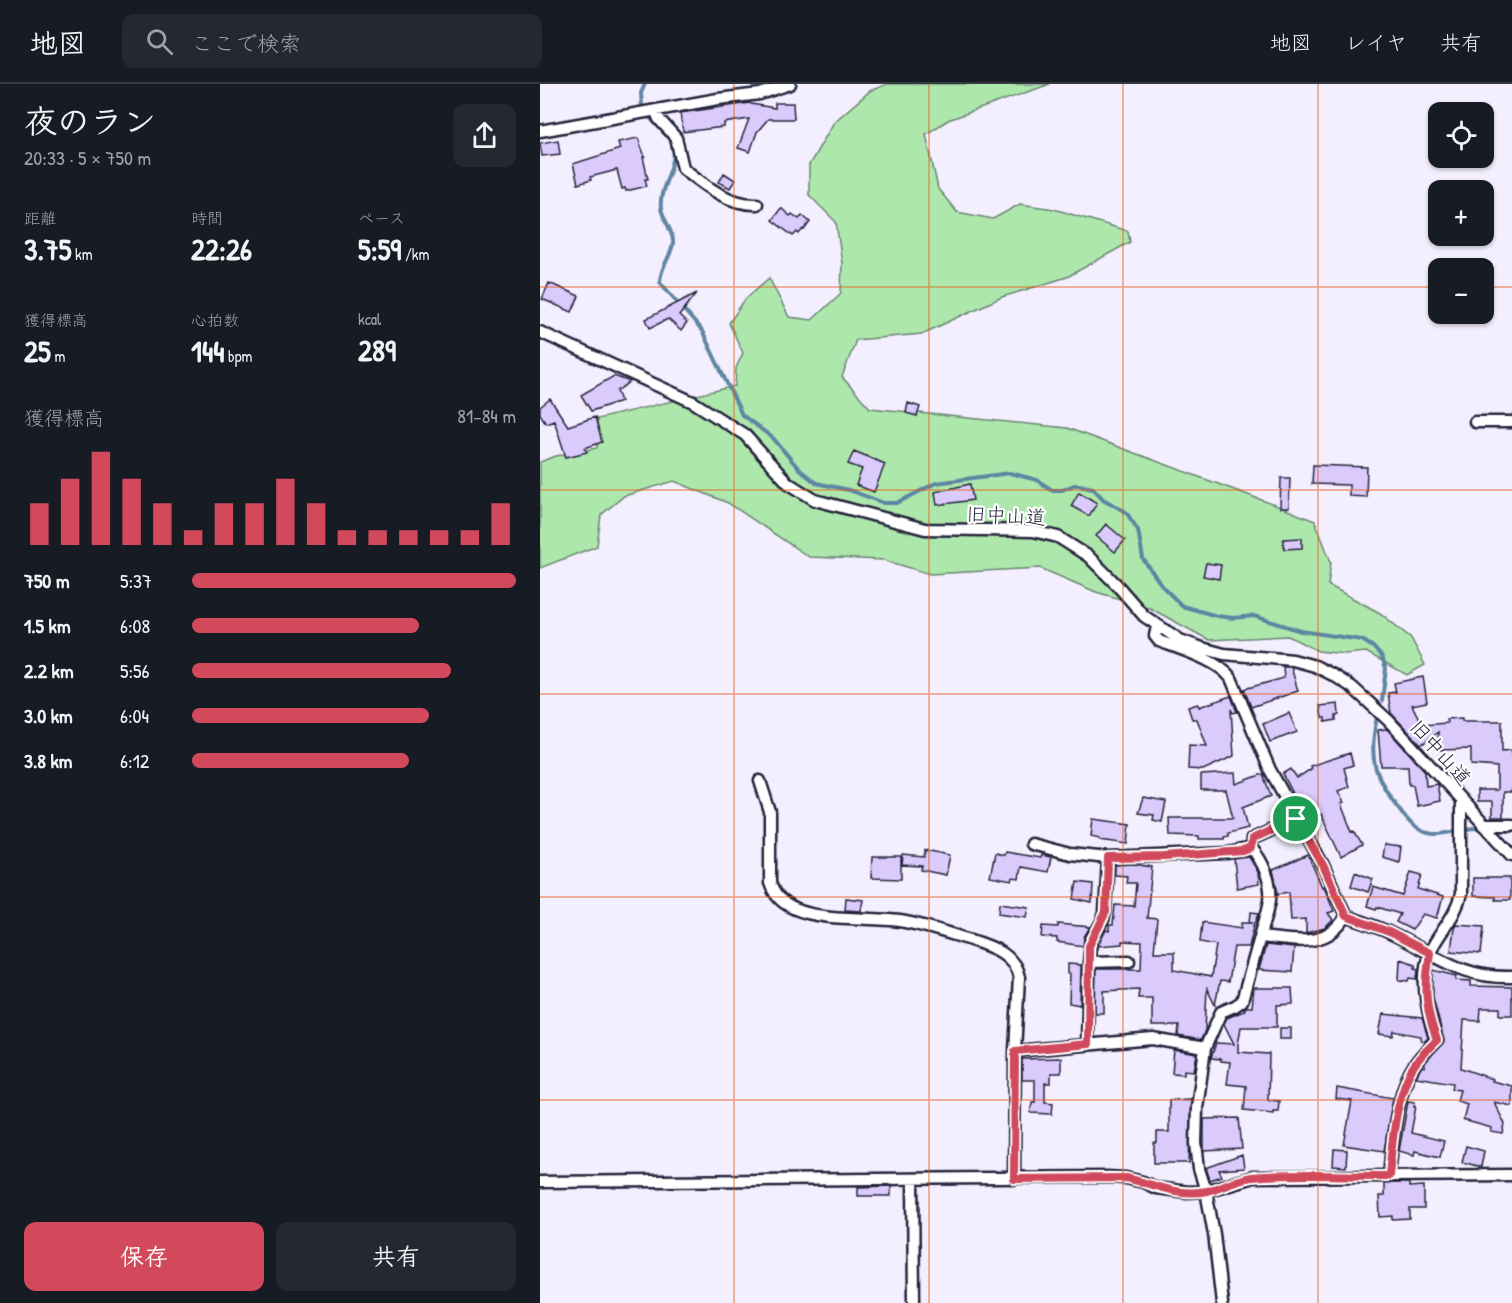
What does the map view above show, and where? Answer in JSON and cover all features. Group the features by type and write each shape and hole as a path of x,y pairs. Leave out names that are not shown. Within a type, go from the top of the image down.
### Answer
{"street":[{"path":"540,131 656,112 718,99 760,94 790,84"},
{"path":"656,112 676,138 683,168 727,198 757,204"},
{"name":"旧中山道","path":"540,332 693,402 714,414 745,435 788,483 815,500 925,529 1033,531 1058,537 1088,556 1117,585 1134,607 1156,626 1180,640 1212,651 1293,660 1315,666 1333,675 1352,687 1382,714 1512,855"},
{"path":"1475,422 1512,422"},
{"path":"1156,626 1155,636 1159,641 1215,664 1226,672 1270,770 1323,865 1346,916 1389,932 1459,969 1492,978 1512,977"},
{"path":"760,781 770,812 770,883 778,897 795,909 821,915 919,925 1003,952 1017,967 1019,978 1015,1051 1014,1179"},
{"path":"1389,1176 1391,1147 1408,1078 1414,1065 1437,1040 1426,1001 1426,972 1430,953 1458,908 1461,894 1461,802"},
{"path":"1251,848 1252,839 1296,819"},
{"path":"1484,825 1512,825"},
{"path":"1031,844 1070,854 1108,858 1228,853 1251,848"},
{"path":"1222,1303 1214,1234 1206,1191 1199,1169 1196,1143 1197,1108 1205,1048 1221,1012 1242,1000 1270,898 1265,870 1258,855 1251,848"},
{"path":"1088,1044 1091,940 1106,912 1108,858"},
{"path":"1260,937 1319,940 1330,935 1346,916"},
{"path":"1089,962 1129,961"},
{"path":"1015,1051 1153,1039 1205,1048"},
{"path":"540,1182 1126,1178 1168,1191 1206,1191 1253,1177 1512,1174"},
{"path":"913,1180 914,1303"}],"green space":[{"path":"887,84 1050,84 948,120 926,134 938,189 957,212 993,219 1020,204 1054,209 1128,231 1130,242 1067,277 1002,297 922,334 856,340 842,377 870,408 1067,428 1315,521 1331,562 1328,585 1380,613 1411,638 1425,665 1407,675 1366,652 1345,654 1318,651 1288,636 1209,640 1148,607 1096,592 1040,568 930,574 884,560 809,557 728,503 674,481 624,496 601,515 597,546 540,568 540,462 556,456 597,448 597,419 735,386 736,368 743,353 729,323 746,298 769,278 789,317 812,320 841,293 842,263 836,222 809,195 809,165 834,122 870,91"}],"building":[{"path":"750,103 775,108 775,103 793,103 794,119 768,119 757,132 750,152 738,148 749,119 724,123 724,127 683,132 680,113"},
{"path":"638,138 645,157 643,157 648,179 645,179 647,186 626,191 625,188 622,189 617,170 590,177 591,180 578,184 573,164 620,149 618,142"},
{"path":"558,140 560,154 542,156 540,143"},
{"path":"724,173 735,180 730,188 719,182"},
{"path":"781,208 790,216 792,214 799,219 802,215 810,222 804,230 793,236 772,220"},
{"path":"549,283 579,296 572,312 542,299"},
{"path":"697,293 679,316 687,323 681,331 668,319 650,328 646,319"},
{"path":"614,376 630,382 617,391 621,401 591,411 581,395"},
{"path":"550,399 568,426 595,417 602,442 585,448 587,452 566,457 554,420 546,423 540,414 540,407"},
{"path":"908,403 920,407 917,416 906,413"},
{"path":"854,451 885,464 874,492 856,485 862,469 848,464"},
{"path":"1313,465 1367,467 1366,497 1349,496 1349,485 1312,484"},
{"path":"1281,478 1290,478 1289,508 1280,508"},
{"path":"970,484 973,500 937,505 935,492"},
{"path":"1079,492 1097,503 1089,516 1071,506"},
{"path":"1106,524 1125,540 1115,552 1096,536"},
{"path":"1302,538 1302,548 1284,549 1283,539"},
{"path":"1206,563 1221,565 1219,579 1203,576"},
{"path":"1283,667 1291,667 1298,691 1251,707 1244,689 1284,678"},
{"path":"1423,677 1427,702 1412,705 1422,725 1447,723 1446,719 1462,718 1462,721 1502,721 1502,751 1512,750 1512,792 1503,792 1503,817 1492,817 1492,802 1477,802 1477,790 1497,790 1497,767 1471,765 1471,749 1439,750 1438,732 1421,745 1391,713 1388,693 1396,692 1394,683"},
{"path":"1231,696 1237,712 1233,713 1231,709 1234,756 1203,770 1188,769 1189,745 1207,746 1197,719 1192,719 1188,707 1198,704 1199,707"},
{"path":"1338,704 1339,715 1336,716 1336,720 1325,722 1320,706"},
{"path":"1289,713 1297,732 1270,742 1263,724"},
{"path":"1387,729 1425,771 1426,786 1437,784 1440,801 1417,806 1413,785 1409,785 1408,766 1381,766 1378,730"},
{"path":"1350,753 1353,765 1344,768 1349,787 1338,791 1344,803 1341,804 1352,832 1354,831 1362,845 1341,857 1321,814 1309,820 1307,816 1305,817 1283,774 1291,769 1297,778 1311,769 1310,766"},
{"path":"1235,773 1236,784 1263,774 1271,796 1243,807 1248,828 1228,833 1224,839 1199,839 1199,836 1170,835 1169,818 1233,818 1226,790 1201,790 1201,775"},
{"path":"1143,798 1166,802 1162,822 1153,820 1154,815 1138,813"},
{"path":"1093,819 1130,824 1128,844 1100,840 1100,838 1091,836"},
{"path":"1384,845 1401,847 1399,862 1382,857"},
{"path":"925,850 950,855 946,875 921,870 922,866 902,865 903,855 924,857"},
{"path":"1005,852 1040,858 1041,855 1051,857 1048,872 1021,867 1019,879 1013,878 1012,881 990,877 995,853 1004,855"},
{"path":"1308,855 1334,911 1328,913 1333,920 1325,928 1306,933 1306,919 1291,920 1289,892 1278,894 1273,870"},
{"path":"872,857 901,857 901,879 871,878"},
{"path":"1249,857 1258,872 1259,884 1237,888 1234,859"},
{"path":"1133,864 1152,867 1147,918 1157,919 1154,952 1174,952 1174,970 1211,977 1216,945 1200,942 1202,922 1242,928 1242,922 1250,922 1251,912 1259,913 1249,947 1234,947 1228,982 1220,981 1215,1005 1207,989 1205,1030 1201,1040 1178,1036 1179,1026 1152,1026 1152,998 1138,998 1139,989 1104,991 1104,1013 1095,1013 1096,969 1141,969 1142,942 1122,941 1122,944 1098,946 1106,930 1109,931 1109,925 1113,925 1115,905 1134,906 1136,883 1126,883 1127,876 1115,875 1115,865"},
{"path":"1355,872 1373,879 1368,892 1351,886"},
{"path":"1411,872 1422,875 1418,889 1443,897 1437,918 1423,914 1412,930 1396,922 1400,914 1367,906 1373,887 1403,896"},
{"path":"1473,878 1510,878 1510,900 1473,896"},
{"path":"1077,882 1093,884 1092,903 1074,899"},
{"path":"846,898 863,900 861,911 845,910"},
{"path":"1000,903 1029,907 1027,917 999,913"},
{"path":"1058,924 1090,927 1084,937 1083,946 1057,942 1057,938 1042,937 1043,926 1058,927"},
{"path":"1456,924 1484,926 1481,954 1451,951"},
{"path":"1266,945 1294,948 1292,972 1259,970"},
{"path":"1400,959 1415,964 1415,968 1418,969 1417,979 1399,980"},
{"path":"1068,964 1081,965 1080,1005 1069,1003"},
{"path":"1433,970 1457,976 1456,980 1471,981 1471,986 1512,987 1512,1015 1500,1015 1500,1008 1481,1008 1480,1021 1464,1020 1461,1068 1493,1079 1492,1081 1512,1086 1512,1106 1494,1102 1505,1124 1503,1134 1491,1132 1492,1128 1463,1120 1467,1104 1457,1101 1460,1090 1452,1089 1453,1083 1416,1077 1422,1066 1425,1067 1425,1063 1444,1041 1433,997"},
{"path":"1254,988 1292,988 1293,1004 1277,1005 1277,1027 1241,1027 1238,1044 1238,1052 1269,1054 1268,1100 1279,1101 1278,1111 1273,1111 1273,1113 1244,1110 1246,1086 1227,1084 1230,1062 1211,1058 1216,1043 1234,1044 1224,1024 1227,1018 1244,1011 1246,1007 1252,1007"},
{"path":"1383,1014 1422,1018 1428,1038 1425,1041 1421,1040 1421,1036 1394,1031 1393,1036 1379,1034"},
{"path":"1280,1028 1291,1028 1291,1039 1280,1039"},
{"path":"1174,1050 1197,1054 1194,1071 1184,1070 1184,1074 1172,1073"},
{"path":"1061,1058 1061,1073 1051,1073 1051,1083 1045,1083 1045,1102 1053,1103 1052,1114 1031,1113 1032,1102 1035,1102 1035,1080 1022,1080 1022,1059"},
{"path":"1337,1088 1393,1098 1384,1151 1344,1145 1352,1101 1336,1099"},
{"path":"1191,1099 1189,1163 1154,1163 1154,1143 1157,1143 1157,1132 1169,1132 1169,1100"},
{"path":"1408,1101 1415,1102 1414,1106 1416,1106 1411,1133 1444,1141 1440,1157 1415,1151 1414,1155 1399,1151"},
{"path":"1239,1118 1242,1149 1204,1151 1204,1119"},
{"path":"1466,1146 1484,1151 1481,1167 1462,1162"},
{"path":"1334,1149 1347,1150 1346,1167 1333,1166"},
{"path":"1242,1155 1244,1168 1219,1170 1222,1176 1210,1180 1206,1168"},
{"path":"1384,1183 1409,1183 1409,1187 1424,1186 1424,1209 1410,1209 1410,1219 1393,1220 1393,1216 1380,1217 1379,1196 1384,1196"},
{"path":"891,1186 891,1196 858,1196 858,1187"}],"waterway":[{"path":"642,106 641,93 645,84"},
{"path":"649,117 666,134 674,148 672,165 661,200 662,212 673,243 660,282 702,331 742,415 773,438 799,469 816,483 849,490 884,503 897,503 936,483 1010,473 1037,480 1052,490 1062,490 1074,485 1093,488 1103,499 1126,512 1138,530 1143,559 1163,587 1182,606 1217,616 1233,618 1254,616 1301,631 1362,640 1382,657 1386,668 1382,701"},
{"path":"1377,717 1373,745 1375,767 1384,787 1409,821 1419,830 1434,834 1478,828"},
{"path":"1501,830 1512,831"}],"route":[{"path":"1296,819 1323,865 1346,916 1389,932 1430,953 1425,990 1428,1012 1437,1040 1414,1065 1408,1078 1391,1147 1389,1176 1253,1177 1206,1191 1187,1192 1168,1191 1126,1178 1014,1179 1015,1051 1088,1044 1089,946 1106,912 1108,858 1164,857 1243,851 1251,848 1252,839 1296,819"}]}
